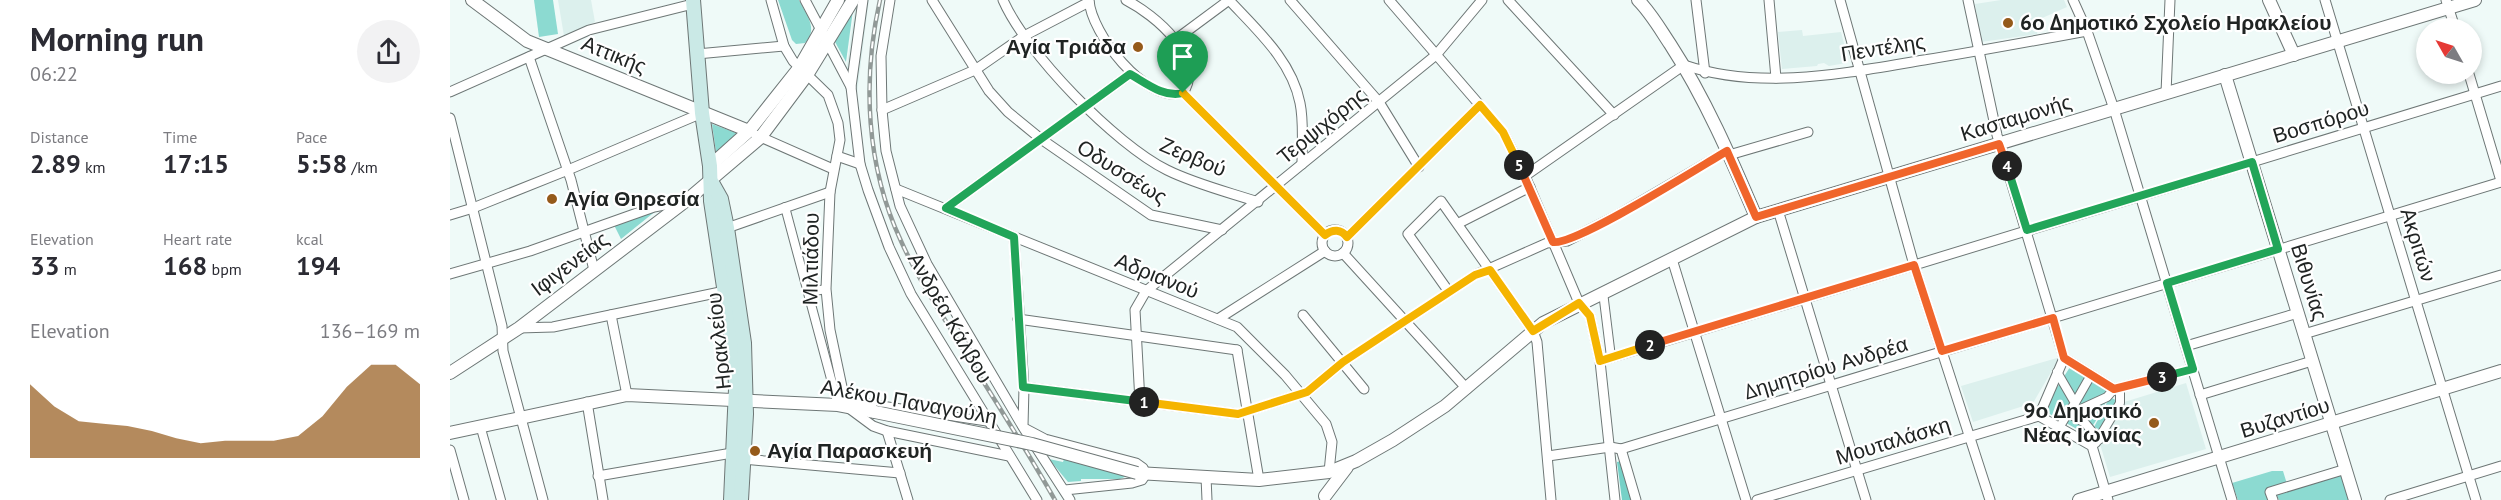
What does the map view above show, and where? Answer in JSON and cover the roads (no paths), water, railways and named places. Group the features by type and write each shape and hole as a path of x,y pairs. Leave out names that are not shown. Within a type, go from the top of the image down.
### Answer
{"main road":[{"name":"Ηρακλείου","path":"693,2 702,113 710,166 711,201 741,400"},
{"name":"Ηρακλείου","path":"711,181 721,199 727,228 744,343 738,456 731,500"},
{"name":"Ηρακλείου","path":"738,456 743,500"}],"street":[{"name":"Αττικής","path":"474,0 522,38 755,134"},
{"name":"Μιλτιάδου","path":"771,0 784,46 803,71 824,90 833,109 840,141 830,192 826,289 830,330 843,404"},
{"path":"805,0 851,87"},
{"path":"803,71 820,31 838,0"},
{"path":"710,166 755,134 803,71 827,44 853,0"},
{"name":"Ανδρέα Κάλβου","path":"863,0 851,87 860,164 889,247 911,294 1036,500"},
{"path":"890,0 881,56 882,110 886,151 900,206 927,264 1023,427 1070,500"},
{"name":"Οδυσσέως","path":"932,0 975,70 999,103 1041,139 1151,215 1222,230"},
{"name":"Ζερβού","path":"1003,0 1024,36 1085,107 1134,148 1168,171 1258,202"},
{"path":"1126,0 1150,14 1175,40 1188,60 1190,80 1183,93"},
{"path":"1175,40 1229,0 1273,48 1292,77 1302,115 1302,164"},
{"path":"1290,0 1379,102 1419,167"},
{"path":"1389,0 1503,132 1530,187 1579,303 1590,316 1600,361 1615,500"},
{"name":"Τερψιχόρης","path":"1146,291 1436,55 1482,0"},
{"path":"1508,0 1614,115"},
{"path":"1638,0 1684,65 1728,153 1756,217"},
{"path":"1696,0 1705,72"},
{"path":"1769,0 1776,78"},
{"path":"1840,0 1914,265 1990,500"},
{"path":"1968,0 1999,144 2064,358 2039,416 2059,428 2096,443"},
{"path":"2073,0 2087,32 2114,109 2232,500"},
{"path":"2166,93 2170,0"},
{"path":"2269,0 2294,55"},
{"name":"Ακριτών","path":"2325,0 2476,500"},
{"name":"Κασταμονής","path":"1579,303 1756,217 2337,42 2447,4 2475,0"},
{"path":"882,110 975,70 1024,36 1089,1 1091,10 1106,39 1130,74 1159,90 1172,94 1183,93"},
{"path":"450,92 589,30 693,2"},
{"name":"Πεντέλης","path":"1684,65 1705,72 1743,79 1776,78 1859,71 2087,32"},
{"path":"697,54 784,46"},
{"path":"529,57 568,170 594,270"},
{"path":"1525,176 1684,65"},
{"path":"946,208 1130,74"},
{"name":"Βιθυνίας","path":"2225,75 2355,500"},
{"path":"2472,84 2501,182"},
{"name":"Βοσπόρου","path":"1600,361 2501,86"},
{"path":"1183,93 1325,235"},
{"path":"1347,237 1480,105"},
{"path":"450,215 568,170 702,113"},
{"path":"450,118 502,327 502,340 543,500"},
{"path":"1023,387 1238,414 1247,412 1313,389 1343,362 1475,275 1553,242 1567,241 1728,153 1808,132"},
{"path":"755,134 833,169"},
{"name":"Ιφιγενείας","path":"450,373 519,328 687,200 711,181 755,134"},
{"path":"837,156 860,164"},
{"name":"Δημητρίου Ανδρέα","path":"1548,456 1610,447 1621,449 2501,182"},
{"path":"1459,223 1530,187"},
{"name":"Αδριανού","path":"896,189 1237,327 1301,392 1330,433 1329,472"},
{"path":"727,228 830,192"},
{"path":"450,274 585,232 654,207 687,200"},
{"path":"1449,292 1408,234 1442,201 1533,331 1537,342 1551,500"},
{"name":"Μιλτιάδου","path":"784,207 843,404"},
{"path":"1778,210 1866,500"},
{"path":"1334,230 1339,231 1347,237 1348,246 1343,253 1334,256 1323,246 1325,235 1334,230"},
{"path":"1014,237 1023,387 1023,427"},
{"path":"1218,319 1326,251"},
{"path":"1343,253 1467,389"},
{"path":"1672,259 1746,500"},
{"path":"2304,334 2501,275"},
{"path":"809,292 826,289"},
{"path":"519,328 553,327 725,291"},
{"path":"1140,402 1136,304 1146,291"},
{"path":"1603,292 1611,357"},
{"name":"Αλέκου Παναγούλη","path":"450,433 627,395 843,404 1032,444 1141,473 1259,480 1329,472 1356,461 1399,436 1467,389 1533,331 1579,303"},
{"path":"2186,346 2298,313"},
{"path":"611,315 627,395"},
{"path":"1303,315 1364,389"},
{"path":"1018,319 1237,350"},
{"path":"1248,336 1237,350 1259,480"},
{"path":"2064,358 2117,389 2120,403 2096,443"},
{"path":"2200,395 2312,361"},
{"path":"2069,414 2107,397 2117,389 2193,369"},
{"name":"Βυζαντίου","path":"2079,500 2107,496 2219,458 2501,371"},
{"path":"2057,372 2075,403"},
{"path":"2059,428 2091,375"},
{"path":"587,402 603,500"},
{"path":"843,404 990,422"},
{"path":"843,404 873,426 887,431 1010,456"},
{"path":"2069,414 2085,423 2096,443 2107,496"},
{"name":"Μουταλάσκη","path":"1757,500 2039,416"},
{"path":"480,425 501,500"},
{"path":"1023,427 1045,439 1136,463 1143,468 1141,473"},
{"path":"887,431 908,500"},
{"path":"1621,449 1636,500"},
{"path":"450,450 464,500"},
{"path":"598,476 738,456 900,473"},
{"path":"1325,498 1338,477 1356,461"},
{"path":"2390,500 2501,466"},
{"path":"2271,496 2346,469"},
{"path":"1325,498 1329,472"},
{"name":"Αλέκου Παναγούλη","path":"1065,490 1132,483 1142,480 1141,473"},
{"path":"1206,477 1207,500"}],"railway":[{"path":"880,0 871,61 871,122 874,153 889,212 921,280 1055,500"}],"place":[{"name":"6ο Δημοτικό Σχολείο Ηρακλείου","path":"2008,23"},
{"name":"Αγία Τριάδα","path":"1138,47"},
{"name":"Αγία Θηρεσία","path":"552,199"},
{"name":"9ο Δημοτικό Νέας Ιωνίας","path":"2154,423"},
{"name":"Αγία Παρασκευή","path":"755,451"}]}
